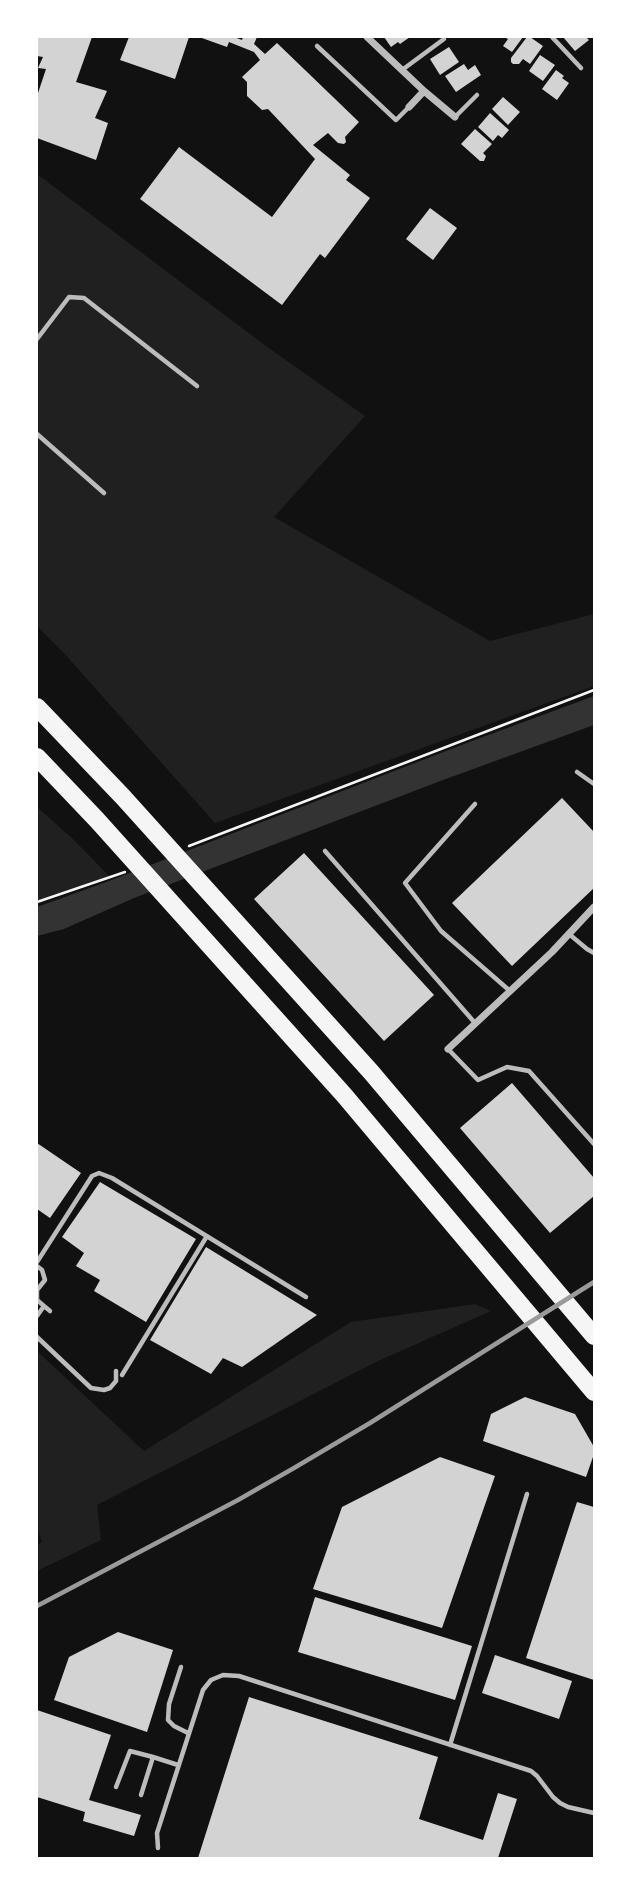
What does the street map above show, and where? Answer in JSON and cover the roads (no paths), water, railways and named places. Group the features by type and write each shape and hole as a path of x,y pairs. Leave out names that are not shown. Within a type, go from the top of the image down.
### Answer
{"highway":[{"path":"37,707 123,797 371,1072 594,1336"},
{"path":"37,757 97,820 344,1096 594,1392"}],"street":[{"path":"367,37 455,117"},
{"path":"409,107 424,91"},
{"path":"448,1049 594,907"}],"lane":[{"path":"552,37 581,68"},
{"path":"402,70 444,39"},
{"path":"317,46 396,120 409,107"},
{"path":"455,117 477,95"},
{"path":"37,339 69,297 84,298 197,386"},
{"path":"37,434 104,493"},
{"path":"577,772 594,784"},
{"path":"475,804 405,883 440,931 510,990"},
{"path":"325,851 475,1023"},
{"path":"569,934 594,953"},
{"path":"448,1049 478,1080 507,1067 529,1071 594,1144"},
{"path":"50,1311 37,1300 37,1290 45,1280 37,1264 92,1176 99,1173 112,1178 306,1297"},
{"path":"122,1375 207,1237"},
{"path":"37,1316 44,1306"},
{"path":"37,1337 91,1388 110,1388 116,1381 116,1371"},
{"path":"450,1745 527,1494"},
{"path":"181,1667 169,1703 168,1720 188,1733"},
{"path":"158,1848 156,1833 206,1684 216,1677 231,1675 530,1771 560,1803 594,1812"},
{"path":"116,1787 130,1751 178,1765"},
{"path":"141,1795 153,1757"}],"railway":[{"path":"37,1606 294,1468 594,1282"}]}
